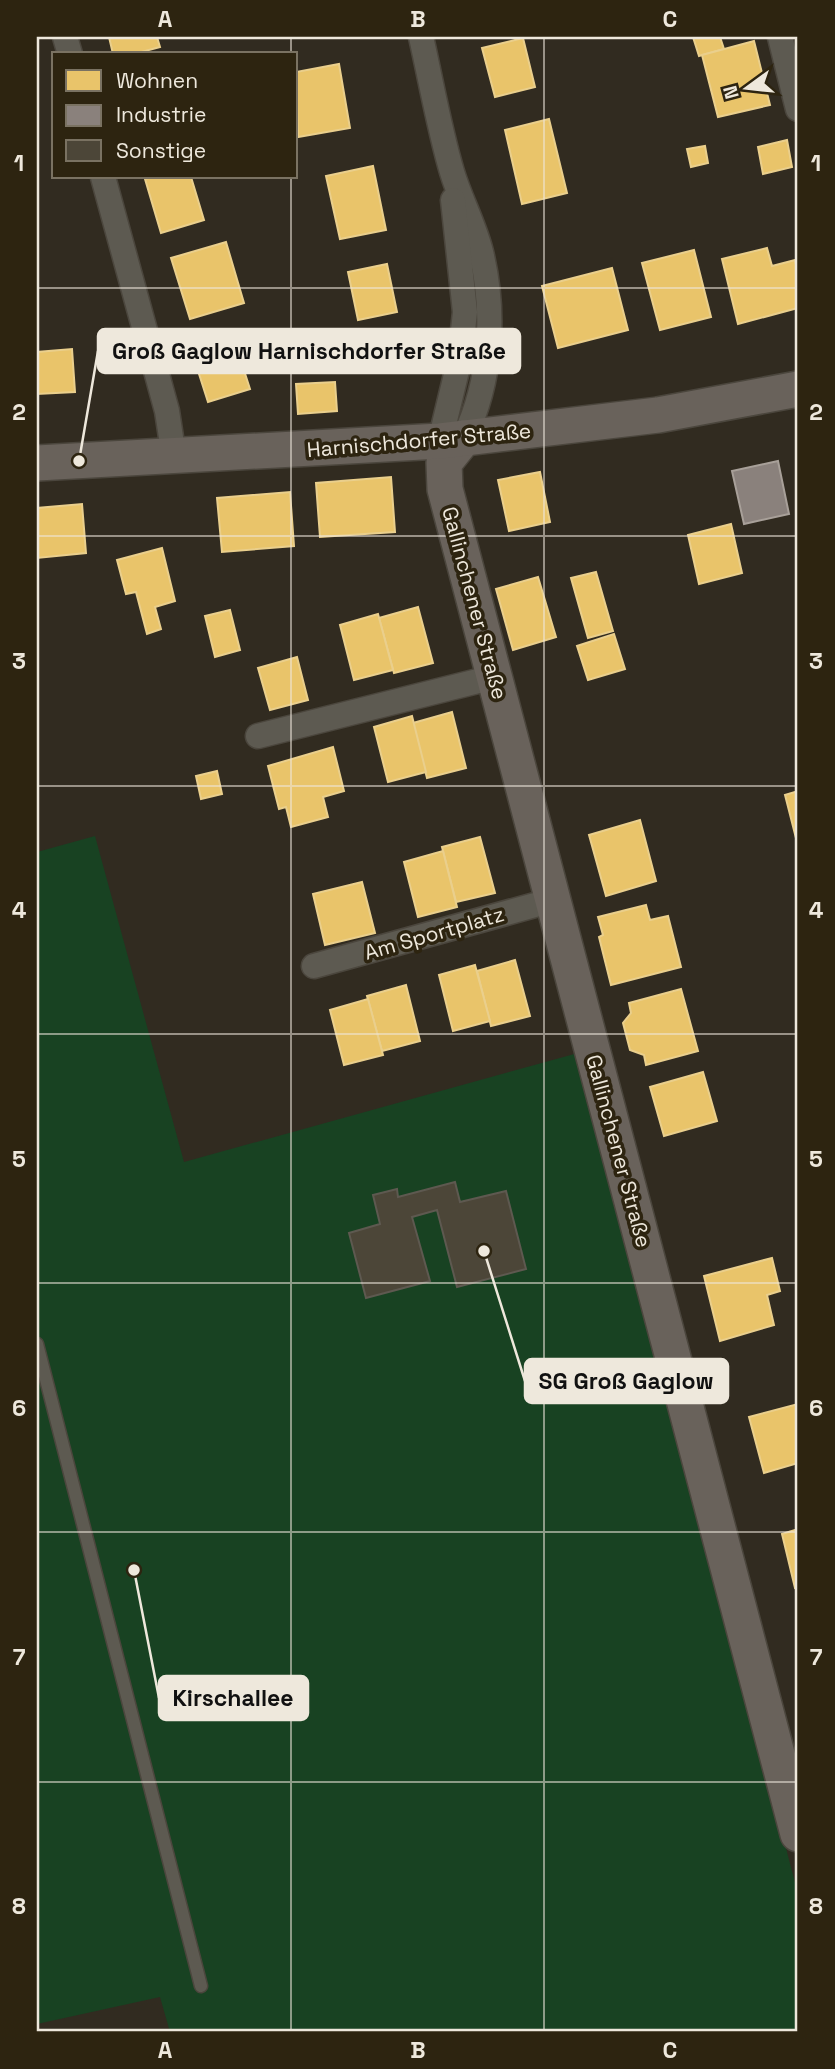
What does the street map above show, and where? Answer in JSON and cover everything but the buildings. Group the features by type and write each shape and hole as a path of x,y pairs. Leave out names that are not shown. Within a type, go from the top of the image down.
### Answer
{"street":[{"path":"421,37 452,171 457,252 465,312 448,453"},
{"path":"780,37 798,109"},
{"path":"103,178 167,411 174,457"},
{"name":"Harnischdorfer Straße","path":"37,463 174,457 448,453 798,389"},
{"name":"Gallinchener Straße","path":"448,453 445,489 798,1834"},
{"path":"258,736 494,677"},
{"name":"Am Sportplatz","path":"314,966 553,900"}],"lane":[{"path":"37,1344 201,1986"}],"green space":[{"path":"95,836 184,1162 578,1053 798,1894 798,2032 170,2032 160,1997 37,2024 37,852"}],"place":[{"name":"Groß Gaglow Harnischdorfer Straße","path":"79,461"},
{"name":"SG Groß Gaglow","path":"484,1251"},
{"name":"Kirschallee","path":"134,1570"}]}
